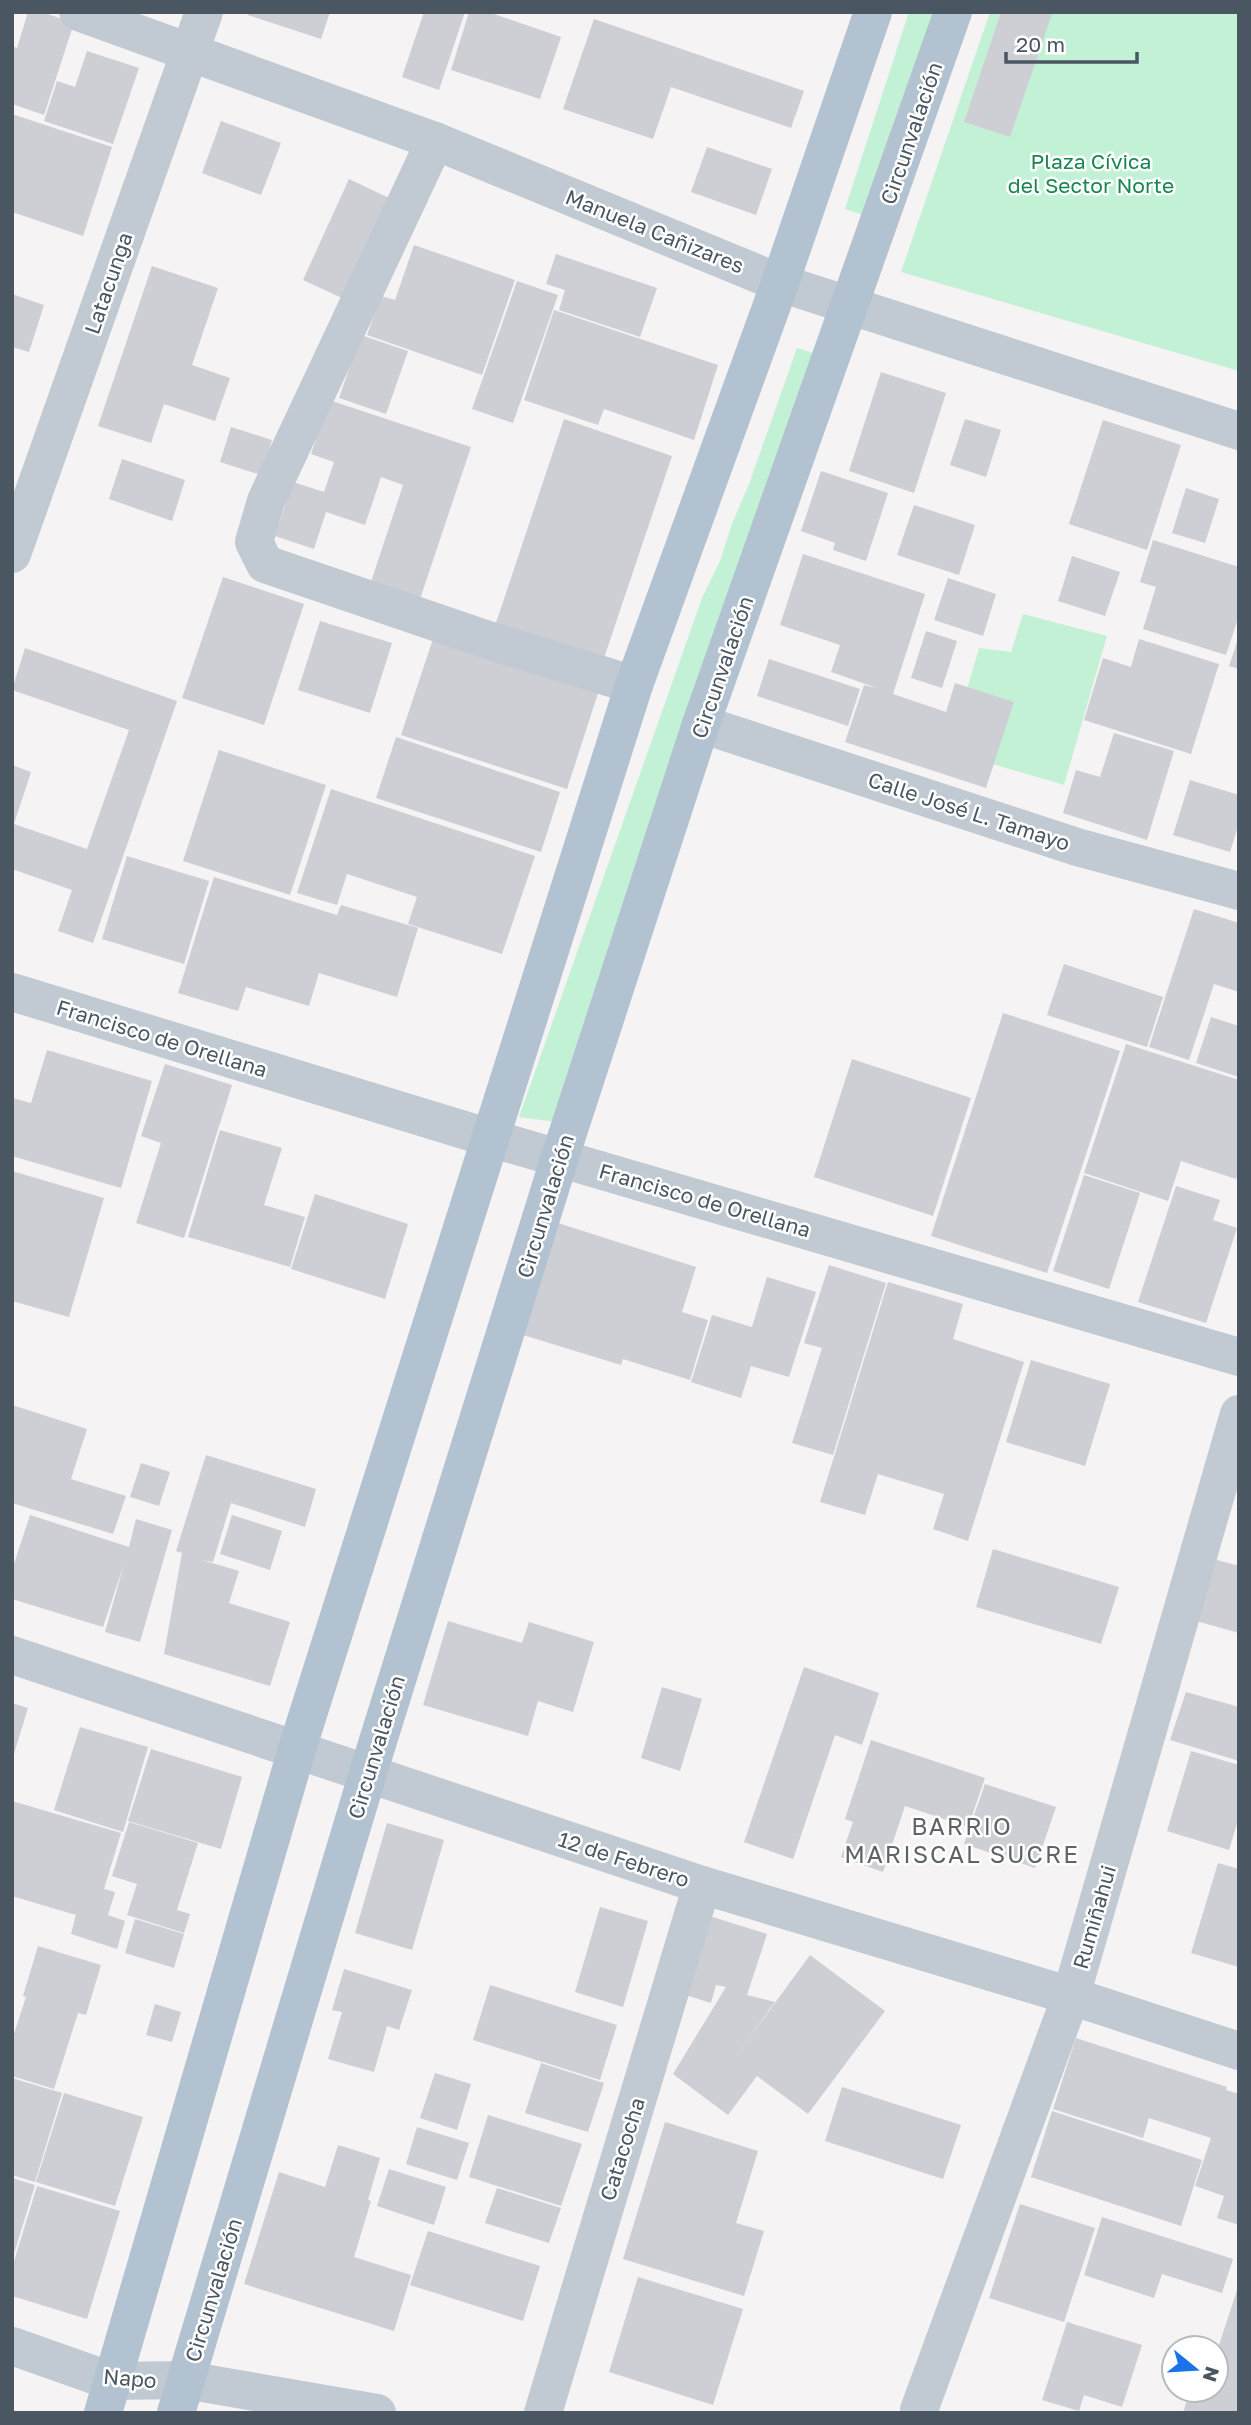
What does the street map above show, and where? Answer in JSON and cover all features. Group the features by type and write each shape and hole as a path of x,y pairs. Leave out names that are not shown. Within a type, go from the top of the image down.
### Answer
{"main road":[{"path":"107,2397 297,1749 634,685 780,283 873,12"},
{"name":"Circunvalación","path":"181,2397 368,1773 560,1157 701,724 953,12"}],"street":[{"name":"Manuela Cañizares","path":"78,12 435,141 780,283 1239,431"},
{"name":"Latacunga","path":"12,554 204,12"},
{"path":"435,141 266,501 254,542 265,564 488,640 634,685"},
{"name":"Calle José L. Tamayo","path":"701,724 1077,847 1239,891"},
{"name":"Francisco de Orellana","path":"12,992 489,1138 1239,1357"},
{"name":"Rumiñahui","path":"915,2412 1072,1996 1239,1414"},
{"name":"12 de Febrero","path":"12,1655 702,1885 1072,1996 1239,2051"},
{"name":"Catacocha","path":"543,2413 702,1885"},
{"name":"Napo","path":"12,2346 107,2397 181,2397 377,2413"}],"green space":[{"path":"909,12 951,12 878,220 845,209"},
{"name":"Plaza Cívica del Sector Norte","path":"990,12 1239,12 1239,371 901,272"},
{"path":"797,348 832,359 564,1123 519,1117 702,598 720,561"},
{"path":"1023,614 1107,636 1064,785 993,764 962,707 979,648 1011,652"}],"building":[{"path":"28,12 42,12 74,23 44,115 12,104 12,46 17,48"},
{"path":"248,12 330,12 321,39 248,15"},
{"path":"424,12 465,12 439,90 402,77"},
{"path":"469,12 488,12 561,37 540,99 451,70"},
{"path":"1001,12 1052,14 1010,137 964,122"},
{"path":"594,19 804,91 791,128 671,87 653,139 563,109"},
{"path":"87,51 139,68 113,144 44,121 57,81 75,87"},
{"path":"12,114 112,147 83,236 12,212"},
{"path":"221,121 281,143 261,195 202,173"},
{"path":"707,147 772,169 756,215 691,192"},
{"path":"349,179 389,198 342,298 303,280"},
{"path":"414,245 515,280 482,375 367,335 381,296 395,300"},
{"path":"556,254 657,288 640,337 559,310 565,290 546,284"},
{"path":"152,266 218,288 192,365 230,378 215,421 164,404 151,443 98,426"},
{"path":"517,281 558,295 513,423 472,409"},
{"path":"12,294 44,305 29,352 12,347"},
{"path":"554,310 718,365 694,440 604,409 598,425 524,400"},
{"path":"361,335 408,351 386,414 339,398"},
{"path":"881,372 946,393 914,493 849,471"},
{"path":"329,400 471,447 420,599 371,582 403,485 381,477 365,525 326,512 314,549 275,536 293,482 324,492 334,462 311,454"},
{"path":"564,419 672,456 603,661 495,626"},
{"path":"965,419 1001,430 986,477 950,465"},
{"path":"1103,420 1181,445 1147,550 1069,524"},
{"path":"231,427 272,440 261,475 220,462"},
{"path":"122,459 185,480 172,521 109,499"},
{"path":"821,471 888,493 866,561 833,550 835,543 801,531"},
{"path":"1186,488 1219,499 1205,543 1172,533"},
{"path":"914,505 975,525 959,575 897,555"},
{"path":"1153,540 1239,567 1239,615 1226,655 1143,629 1156,587 1140,582"},
{"path":"803,554 925,594 893,694 946,712 955,683 1014,702 986,788 845,742 864,685 877,688 831,672 840,645 780,625"},
{"path":"1072,556 1120,572 1105,616 1058,601"},
{"path":"223,577 304,604 264,725 182,698"},
{"path":"948,578 996,594 983,636 934,620"},
{"path":"320,621 392,643 370,713 298,690"},
{"path":"926,631 957,641 942,688 911,678"},
{"path":"435,633 600,687 567,789 401,735"},
{"path":"1239,636 1239,669 1229,666"},
{"path":"1139,639 1219,664 1191,754 1084,720 1103,658 1131,667"},
{"path":"25,648 177,701 93,943 58,931 72,890 12,869 12,765 31,772 14,824 87,849 129,730 12,690"},
{"path":"769,659 860,689 848,726 757,696"},
{"path":"1114,733 1174,751 1147,840 1063,813 1076,770 1100,777"},
{"path":"396,737 560,792 541,852 376,798"},
{"path":"219,750 326,785 290,895 183,861"},
{"path":"1190,780 1239,795 1239,823 1230,852 1173,835"},
{"path":"331,789 535,856 502,954 408,924 417,897 347,874 337,905 297,893"},
{"path":"127,856 209,881 184,964 102,939"},
{"path":"214,877 337,915 341,905 418,928 397,997 319,973 309,1006 246,987 238,1011 178,993"},
{"path":"1194,909 1239,923 1239,992 1214,984 1189,1060 1149,1047"},
{"path":"1064,964 1163,997 1147,1047 1047,1015"},
{"path":"1003,1013 1120,1051 1047,1273 931,1236"},
{"path":"1211,1017 1239,1026 1239,1077 1196,1063"},
{"path":"1126,1044 1239,1080 1239,1172 1236,1179 1181,1161 1168,1201 1084,1173"},
{"path":"47,1050 152,1081 121,1188 12,1156 12,1098 31,1103"},
{"path":"852,1059 971,1098 933,1216 814,1177"},
{"path":"165,1064 232,1085 184,1238 136,1223 161,1143 141,1136"},
{"path":"220,1130 282,1148 264,1205 305,1217 290,1267 188,1237"},
{"path":"12,1171 104,1198 69,1317 12,1301"},
{"path":"1084,1175 1140,1193 1109,1289 1053,1271"},
{"path":"1176,1186 1220,1200 1213,1220 1237,1228 1206,1323 1138,1302"},
{"path":"315,1194 408,1224 385,1299 291,1269"},
{"path":"558,1223 696,1267 682,1312 708,1320 690,1380 623,1359 621,1365 523,1335"},
{"path":"829,1265 886,1283 833,1455 792,1443 822,1348 804,1343"},
{"path":"767,1277 816,1292 789,1377 751,1366 741,1398 691,1382 712,1315 752,1327"},
{"path":"888,1282 963,1304 953,1339 1024,1362 968,1541 933,1529 944,1494 878,1474 865,1515 820,1502"},
{"path":"1031,1360 1110,1384 1085,1466 1006,1442"},
{"path":"12,1405 87,1429 71,1479 126,1496 113,1534 12,1503"},
{"path":"206,1455 316,1489 305,1527 231,1503 213,1562 202,1560 239,1571 229,1603 290,1622 270,1686 164,1654 182,1553 176,1551"},
{"path":"141,1463 170,1472 159,1506 130,1497"},
{"path":"30,1515 129,1547 136,1519 172,1530 140,1642 105,1632 124,1564 103,1627 12,1599 12,1570"},
{"path":"232,1515 282,1531 270,1570 220,1554"},
{"path":"993,1549 1119,1587 1101,1644 976,1607"},
{"path":"1214,1559 1239,1566 1239,1633 1196,1621"},
{"path":"448,1621 522,1643 529,1622 594,1642 573,1712 538,1701 528,1736 423,1705"},
{"path":"804,1667 879,1693 862,1745 835,1735 793,1859 744,1842"},
{"path":"662,1687 702,1699 680,1771 641,1758"},
{"path":"1186,1692 1239,1707 1239,1761 1170,1740"},
{"path":"12,1703 28,1708 13,1757 12,1757"},
{"path":"80,1727 148,1747 123,1832 54,1810"},
{"path":"871,1740 985,1778 968,1827 905,1806 883,1872 841,1857 853,1822 845,1819"},
{"path":"151,1749 242,1777 221,1849 128,1821"},
{"path":"1191,1751 1239,1765 1239,1817 1229,1850 1167,1831"},
{"path":"985,1784 1056,1807 1035,1868 964,1844"},
{"path":"12,1801 121,1833 104,1889 115,1892 108,1915 125,1921 117,1949 71,1934 76,1915 12,1896"},
{"path":"129,1822 198,1843 177,1910 190,1914 184,1933 127,1915 137,1884 112,1876"},
{"path":"387,1823 444,1840 412,1950 355,1933"},
{"path":"1218,1863 1239,1869 1239,1967 1191,1953"},
{"path":"600,1907 648,1921 623,2007 575,1992"},
{"path":"703,1914 767,1934 747,1995 775,2002 734,2059 810,1955 885,2011 808,2114 757,2076 728,2115 673,2074 726,1987 716,1985 711,2003 679,1993"},
{"path":"135,1919 184,1934 174,1968 125,1953"},
{"path":"38,1946 101,1965 86,2015 78,2013 54,2089 12,2076 12,2040"},
{"path":"344,1969 412,1990 399,2030 387,2026 374,2072 328,2059 342,2012 332,2010"},
{"path":"490,1985 617,2025 600,2080 473,2040"},
{"path":"155,2004 181,2012 172,2042 146,2035"},
{"path":"1076,2038 1227,2087 1226,2090 1239,2094 1239,2225 1217,2218 1224,2196 1195,2186 1211,2138 1149,2118 1143,2138 1053,2109"},
{"path":"541,2063 604,2083 588,2132 525,2113"},
{"path":"435,2073 471,2084 457,2130 420,2118"},
{"path":"12,2078 62,2093 35,2182 12,2175"},
{"path":"842,2087 961,2125 943,2179 825,2141"},
{"path":"64,2093 143,2117 115,2206 36,2182"},
{"path":"1052,2111 1202,2160 1181,2226 1031,2177"},
{"path":"488,2115 582,2144 561,2206 469,2177"},
{"path":"665,2122 758,2151 736,2223 764,2231 744,2296 623,2259"},
{"path":"417,2127 469,2143 457,2180 406,2164"},
{"path":"338,2145 380,2158 368,2200 371,2201 354,2257 411,2275 394,2331 244,2284 279,2172 325,2187"},
{"path":"389,2169 446,2187 434,2225 377,2206"},
{"path":"12,2178 35,2185 13,2257 12,2257"},
{"path":"37,2186 120,2211 87,2319 12,2296 12,2268"},
{"path":"497,2188 561,2208 549,2243 485,2223"},
{"path":"1020,2204 1095,2228 1064,2322 989,2298"},
{"path":"1102,2217 1233,2259 1222,2293 1162,2274 1154,2298 1084,2275"},
{"path":"428,2231 540,2266 523,2321 410,2285"},
{"path":"638,2277 743,2309 713,2405 609,2372"},
{"path":"1239,2284 1239,2413 1183,2413 1186,2404 1230,2404 1230,2334 1223,2334"},
{"path":"1067,2322 1142,2345 1122,2407 1084,2395 1079,2411 1042,2400"}],"district":[{"name":"BARRIO MARISCAL SUCRE","path":"962,1839"}]}
